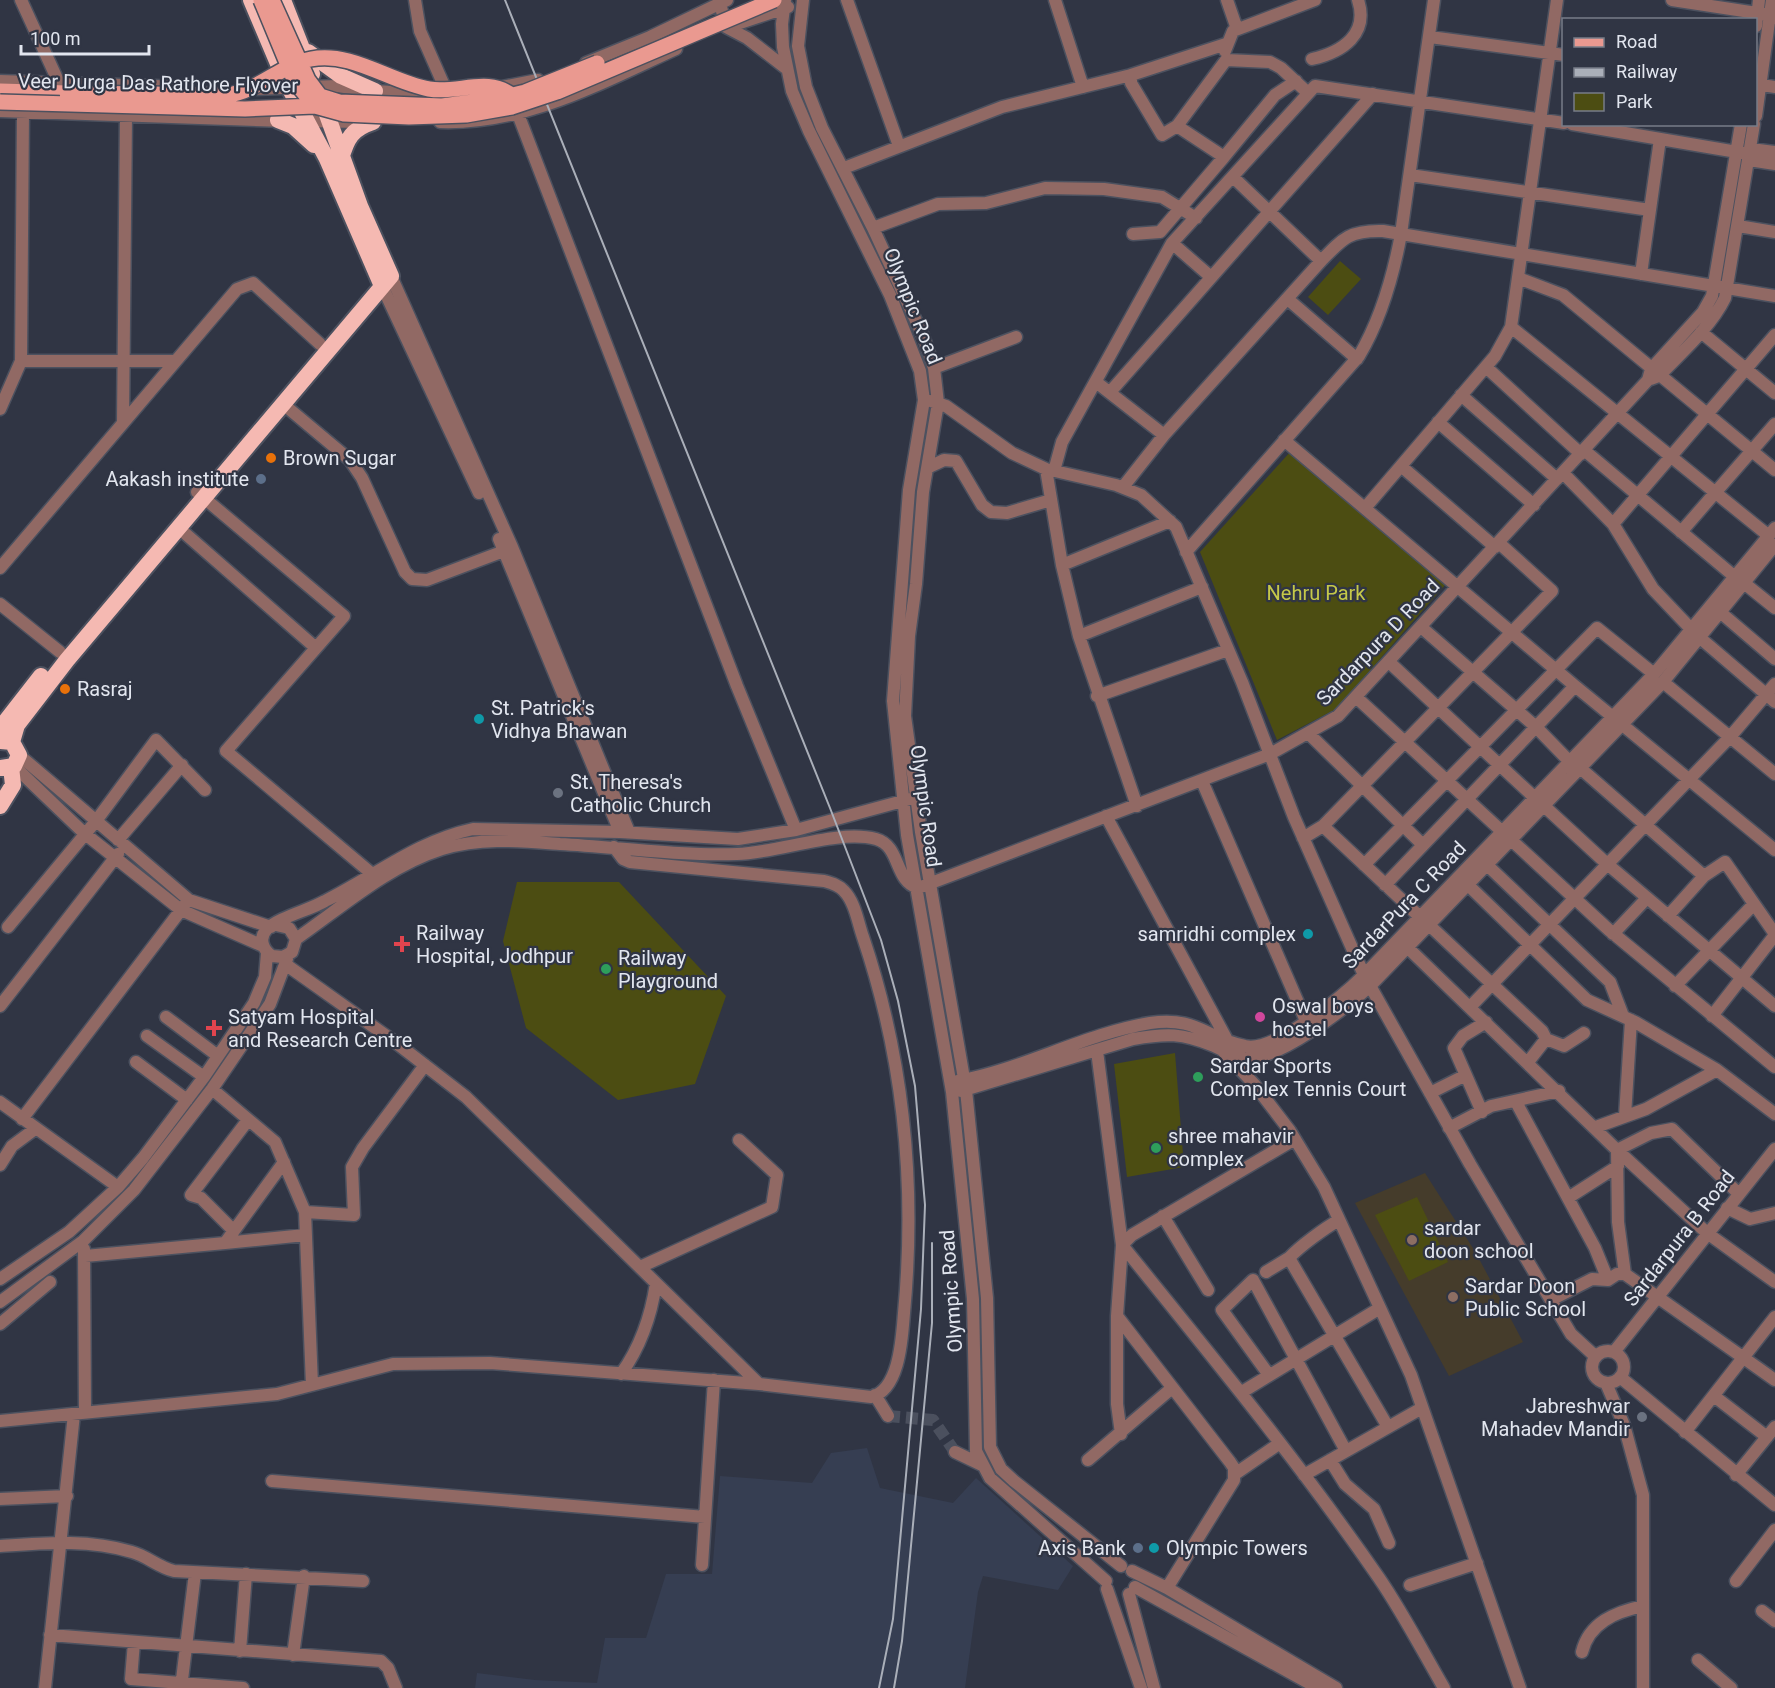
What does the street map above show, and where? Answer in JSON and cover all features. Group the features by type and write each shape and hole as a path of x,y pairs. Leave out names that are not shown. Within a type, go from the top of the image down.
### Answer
{"highway":[{"path":"251,0 289,88 310,114 317,141 335,160"},
{"path":"283,0 303,47 331,128 335,160 384,275"},
{"path":"303,47 323,65 375,92"},
{"path":"260,89 269,75 271,48"},
{"path":"278,120 293,126 335,160"},
{"path":"335,160 346,139 357,127 373,122"},
{"path":"7,759 17,725 67,660 180,528 200,495 320,344 384,275"},
{"path":"0,806 13,785 7,759 5,722 60,652 282,403 384,275"}],"main road":[{"name":"Veer Durga Das Rathore Flyover","path":"261,0 310,114"},
{"name":"Veer Durga Das Rathore Flyover","path":"272,0 308,81 315,91 327,99 442,106 513,96 669,35 749,0"},
{"name":"Veer Durga Das Rathore Flyover","path":"0,102 245,109 310,114 409,117 466,115 512,107 557,92 781,3"},
{"name":"Veer Durga Das Rathore Flyover","path":"0,91 228,96 238,94 293,65 314,59 329,58 349,61 430,89 500,87 513,96"}],"street":[{"path":"21,0 59,83"},
{"path":"415,0 420,31 459,123"},
{"path":"848,0 900,146"},
{"path":"1056,0 1083,87"},
{"path":"1227,0 1237,29"},
{"path":"844,168 1002,106 1131,75 1226,44 1237,29 1283,5 1316,0"},
{"path":"1312,58 1335,51 1358,31 1362,20 1358,0"},
{"path":"1186,552 1357,359 1378,320 1395,267 1401,234 1434,0"},
{"path":"1365,508 1495,356 1510,327 1531,194 1557,0"},
{"path":"1672,0 1767,11"},
{"path":"1757,24 1772,0"},
{"path":"0,111 278,120 310,114 331,128 373,122 459,123 518,114 586,89 781,3 805,1"},
{"name":"Olympic Road","path":"805,1 798,46 807,87 822,128 844,168 924,338 934,368 938,403 923,492 916,584 900,717 932,885 947,988 965,1085 987,1298 990,1447 1001,1469 1014,1481 1126,1569 1167,1588 1336,1688"},
{"path":"0,81 260,89 337,86 375,92 449,96 526,84 558,74 650,37 724,2 726,27"},
{"name":"Olympic Road","path":"781,3 782,36 792,91 809,131 862,233 911,343 920,371 924,400 909,490 895,669 900,717 903,800 933,991 951,1087 973,1299 976,1349 974,1433 976,1451 982,1465 997,1485 1106,1585"},
{"path":"1767,11 1758,84 1775,87"},
{"path":"726,27 747,38 787,69"},
{"path":"1430,37 1562,56"},
{"path":"1131,75 1131,83 1162,135 1177,126 1226,60 1226,44"},
{"path":"1226,60 1270,62 1308,93"},
{"path":"1133,234 1160,232 1275,95 1296,81"},
{"path":"1137,806 1078,636 1062,565 1051,500 1050,470 1062,442 1172,243 1315,86 1562,123"},
{"path":"260,89 278,120"},
{"path":"373,122 375,92"},
{"path":"1111,391 1372,94"},
{"path":"0,409 21,361 23,112"},
{"path":"518,114 737,686 796,830"},
{"path":"123,423 126,115"},
{"path":"1177,126 1224,157"},
{"path":"1584,126 1750,154 1775,164"},
{"name":"Sardarpura D Road","path":"918,888 932,885 1010,851 1137,806 1270,754 1338,716 1652,375 1703,312 1715,286 1741,126"},
{"name":"Sardarpura D Road","path":"1652,375 1701,332 1716,315 1728,288 1754,126"},
{"path":"1641,274 1660,139"},
{"path":"1750,154 1775,152"},
{"path":"1410,175 1650,210"},
{"path":"1233,177 1321,261"},
{"path":"873,228 938,204 986,203 1035,189 1114,191 1162,197 1196,218"},
{"path":"1738,226 1775,232"},
{"path":"1123,488 1164,435 1321,261 1345,237 1359,231 1383,231 1775,296"},
{"path":"1172,243 1211,277"},
{"path":"384,275 516,558 624,832"},
{"path":"384,275 408,337 504,551 624,832"},
{"path":"1518,278 1563,296 1652,375 1707,415 1775,470"},
{"path":"0,568 237,289 249,283 259,287 320,344"},
{"path":"1290,301 1357,359"},
{"path":"1510,327 1608,407 1618,412 1714,494 1773,537"},
{"path":"1701,332 1775,393"},
{"path":"1613,524 1775,335"},
{"path":"934,368 1016,337"},
{"path":"21,361 175,361"},
{"path":"1486,367 1582,452 1775,608"},
{"path":"1096,382 1111,391 1164,435"},
{"path":"1461,395 1560,476 1613,524 1653,589 1695,633 1770,699"},
{"path":"924,400 938,403 1012,453 1050,470 1123,488 1141,495 1176,527 1303,838 1367,981 1449,1128 1571,1334 1596,1357"},
{"path":"282,403 350,460 362,478 405,572 412,579 427,580 504,551"},
{"path":"1438,422 1534,505"},
{"path":"1682,532 1775,424"},
{"path":"1284,440 1512,634 1775,850"},
{"path":"928,467 944,460 956,461 982,504 991,513 1007,513 1051,500"},
{"path":"1303,838 1323,826 1552,591 1401,466"},
{"path":"200,495 344,616 226,751 371,873"},
{"path":"1062,565 1170,521"},
{"path":"180,528 316,648"},
{"name":"SardarPura C Road","path":"965,1085 1150,1023 1179,1021 1245,1058 1274,1052 1330,1018 1658,678 1773,537"},
{"name":"SardarPura C Road","path":"1695,633 1720,612 1740,580"},
{"path":"1078,636 1202,587"},
{"path":"0,604 60,652"},
{"path":"1720,612 1775,659"},
{"path":"1421,627 1536,727 1575,765 1704,876"},
{"path":"1364,865 1597,628 1775,774"},
{"path":"1097,696 1228,650"},
{"path":"1389,662 1606,863 1775,1006"},
{"path":"1470,1007 1606,863 1770,699 1775,684"},
{"path":"1385,885 1575,686"},
{"path":"1356,697 1613,934 1775,1067"},
{"path":"1309,734 1424,845"},
{"path":"8,927 96,821 156,740 205,790"},
{"path":"7,759 96,821 185,905 289,928 296,939"},
{"path":"7,759 84,833 115,858 185,905 265,949 277,958 287,960 466,1096 759,1384"},
{"path":"2,998 115,858 121,843 182,765"},
{"path":"1202,781 1306,1021"},
{"path":"0,1280 78,1224 118,1187 187,1100 254,1003 266,977 265,933 274,926 326,901 371,873 432,842 473,829 624,832 738,839 796,830 916,798"},
{"path":"1106,816 1223,1044 1295,1139 1324,1187 1411,1375 1520,1688"},
{"path":"1323,826 1493,983 1542,1031 1546,1039 1564,1046 1584,1033"},
{"path":"603,832 608,846 630,862 824,881 840,887 850,898 870,957 889,1033 905,1130 909,1184 910,1247 900,1357 892,1375 876,1395"},
{"name":"SardarPura C Road","path":"951,1087 1097,1051 1133,1039 1178,1034 1223,1044 1258,1046 1328,1008 1367,981 1406,946 1424,921 1467,885 1486,864 1505,836"},
{"path":"0,1302 83,1241 134,1190 212,1089 270,1004 296,939 377,882 416,860 444,849 491,840 735,854 776,851 822,840 864,837 887,845 894,854 907,882 918,888"},
{"path":"1668,916 1704,876 1720,864 1726,863 1775,934 1712,1016"},
{"path":"1486,864 1610,981 1627,1018 1625,1116"},
{"path":"1467,885 1531,943 1587,1000 1627,1018 1717,1070 1775,1114"},
{"path":"1613,934 1647,898"},
{"path":"1675,986 1754,904"},
{"path":"22,1119 185,905"},
{"path":"1406,946 1596,1127 1617,1150 1707,1233 1775,1282"},
{"path":"166,1017 218,1056"},
{"path":"1482,1112 1464,1076 1454,1048 1455,1044 1485,1022"},
{"path":"147,1036 204,1077"},
{"path":"1528,1062 1546,1039"},
{"path":"1097,1051 1122,1245 1117,1316 1117,1404 1121,1434"},
{"path":"136,1062 187,1100"},
{"path":"305,1212 354,1215 352,1167 363,1148 426,1065"},
{"path":"1596,1127 1646,1109 1717,1070"},
{"path":"1430,1093 1464,1076"},
{"path":"212,1089 275,1142 305,1212 312,1385"},
{"path":"1449,1128 1496,1104 1559,1092"},
{"path":"0,1102 118,1187"},
{"path":"1516,1102 1595,1248 1608,1280"},
{"path":"234,1231 201,1198 191,1195 248,1120"},
{"path":"0,1165 12,1146 35,1129"},
{"path":"1617,1150 1660,1129 1672,1129 1739,1194"},
{"path":"1122,1245 1132,1235 1163,1216 1295,1139"},
{"path":"640,1267 772,1207 777,1175 739,1140"},
{"path":"1617,1150 1618,1222 1625,1275"},
{"name":"Sardarpura B Road","path":"1614,1352 1774,1152"},
{"path":"225,1243 284,1162"},
{"path":"1568,1198 1618,1166"},
{"path":"1727,1208 1750,1220 1775,1213"},
{"path":"1163,1216 1208,1290"},
{"path":"1266,1272 1310,1243 1320,1230 1339,1220"},
{"path":"45,1688 67,1496 80,1413 82,1290 85,1256 78,1224"},
{"path":"85,1256 305,1235"},
{"path":"1122,1245 1242,1392 1304,1475 1380,1580 1444,1688"},
{"path":"1289,1258 1388,1427"},
{"path":"1551,1300 1592,1279 1608,1280 1617,1274 1625,1275 1659,1296 1775,1380"},
{"path":"1269,1375 1222,1310 1253,1280 1346,1451"},
{"path":"0,1324 50,1282"},
{"path":"621,1374 636,1353 648,1323 656,1283"},
{"path":"1242,1392 1380,1308"},
{"path":"1117,1316 1230,1462 1235,1474 1234,1480 1167,1588"},
{"path":"1685,1432 1775,1317"},
{"path":"1620,1377 1624,1363 1614,1352 1604,1352 1596,1357 1592,1368 1594,1373 1606,1383 1624,1425 1643,1495 1643,1688"},
{"path":"0,1421 277,1394 393,1364 490,1363 876,1395"},
{"path":"1606,1383 1620,1377"},
{"path":"1620,1377 1775,1505"},
{"path":"702,1565 714,1380"},
{"path":"1088,1460 1172,1388"},
{"path":"876,1395 888,1416"},
{"path":"1714,1396 1771,1432 1736,1475"},
{"path":"1304,1475 1422,1407"},
{"path":"1235,1474 1280,1443"},
{"path":"955,1452 982,1465"},
{"path":"1330,1460 1345,1484 1374,1509 1389,1542"},
{"path":"272,1481 705,1517"},
{"path":"0,1499 67,1496"},
{"path":"1736,1581 1775,1530"},
{"path":"0,1546 62,1542 95,1544 134,1552 161,1568 195,1573 304,1576 363,1581"},
{"path":"1410,1585 1477,1563"},
{"path":"1141,1688 1106,1585 1110,1571 1126,1569 1135,1576 1132,1591 1154,1688"},
{"path":"182,1686 195,1573"},
{"path":"240,1651 246,1574"},
{"path":"293,1655 304,1576"},
{"path":"1106,1585 1117,1596 1132,1591 1318,1688"},
{"path":"1582,1653 1586,1638 1602,1622 1624,1610 1643,1606"},
{"path":"1762,1611 1775,1621"},
{"path":"50,1635 381,1661 388,1668 396,1688"},
{"path":"134,1642 131,1679 182,1686 243,1688"},
{"path":"1698,1660 1731,1688"}],"shaded area":[{"name":"Sardar Doon Public School","path":"1425,1173 1476,1253 1523,1342 1449,1376 1355,1203"},
{"path":"867,1448 880,1488 953,1503 976,1478 1073,1566 1058,1590 983,1576 978,1592 965,1688 475,1688 477,1673 535,1680 597,1683 605,1638 646,1638 666,1574 712,1574 720,1476 812,1483 831,1453"}],"green space":[{"path":"1340,261 1361,279 1328,315 1308,297"},
{"name":"Nehru Park","path":"1291,451 1446,584 1336,709 1277,740 1200,552"},
{"name":"Railway Playground","path":"517,882 619,882 726,996 695,1084 618,1100 526,1028 503,941"},
{"path":"1175,1053 1184,1167 1127,1177 1114,1064"},
{"path":"1417,1197 1448,1262 1409,1281 1375,1215"}],"tunnel":[{"path":"888,1416 933,1420 955,1452"}],"railway":[{"path":"505,0 830,808 881,940 898,1001 915,1086 925,1205 921,1309 893,1619 879,1688"},
{"path":"894,1688 902,1641 932,1323 932,1243"}],"place":[{"name":"Brown Sugar","path":"271,458"},
{"name":"Aakash institute","path":"261,479"},
{"name":"Rasraj","path":"65,689"},
{"name":"St. Patrick's Vidhya Bhawan","path":"479,719"},
{"name":"St. Theresa's Catholic Church","path":"558,793"},
{"name":"samridhi complex","path":"1308,934"},
{"name":"Railway Hospital, Jodhpur","path":"402,944"},
{"name":"Railway Playground","path":"606,969"},
{"name":"Oswal boys hostel","path":"1260,1017"},
{"name":"Satyam Hospital and Research Centre","path":"214,1028"},
{"name":"Sardar Sports Complex Tennis Court","path":"1198,1077"},
{"name":"shree mahavir complex","path":"1156,1148"},
{"name":"sardar doon school","path":"1412,1240"},
{"name":"Sardar Doon Public School","path":"1453,1297"},
{"name":"Jabreshwar Mahadev Mandir","path":"1642,1417"},
{"name":"Axis Bank","path":"1138,1548"},
{"name":"Olympic Towers","path":"1154,1548"}]}
